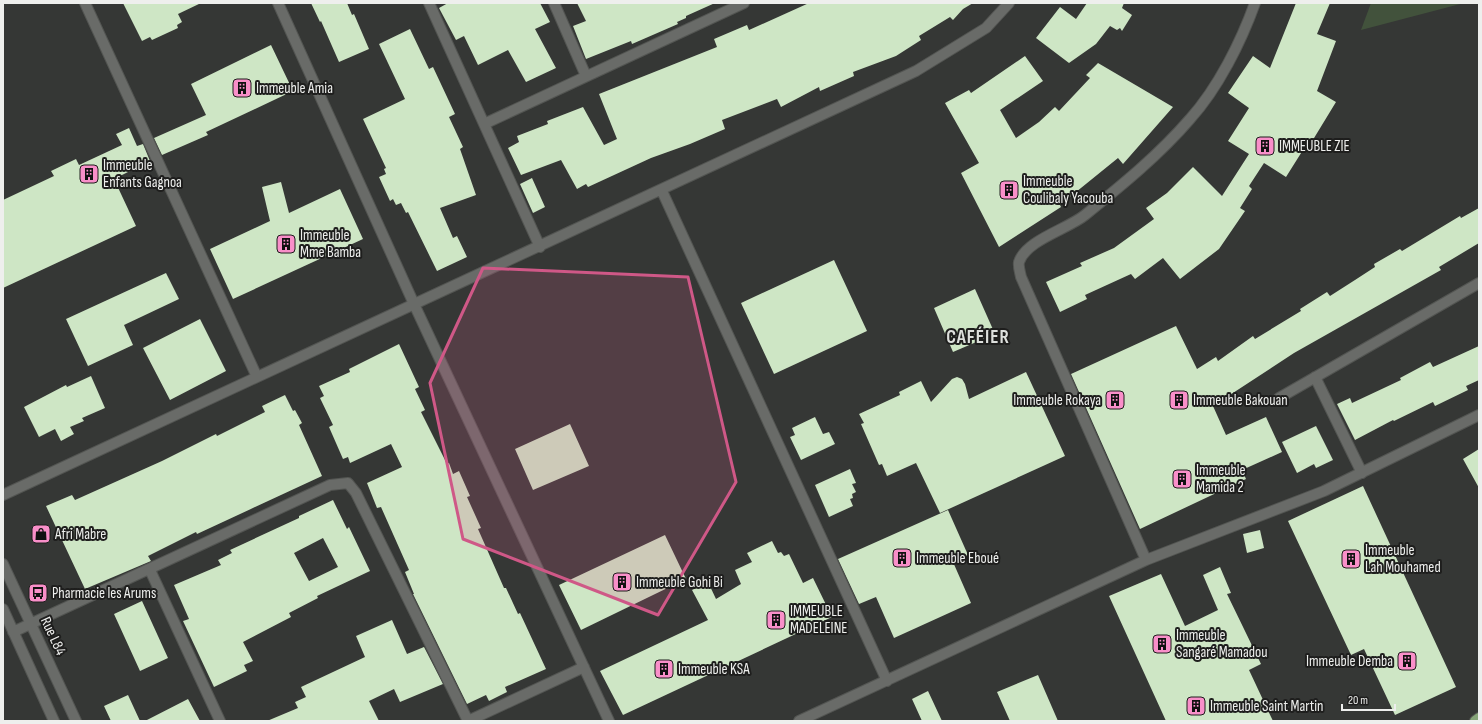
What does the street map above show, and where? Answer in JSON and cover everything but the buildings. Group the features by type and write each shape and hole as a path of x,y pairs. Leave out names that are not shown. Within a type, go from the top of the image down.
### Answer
{"main road":[{"path":"1475,721 1479,718"}],"street":[{"path":"85,3 257,377"},
{"path":"278,3 414,304 609,721"},
{"path":"428,3 540,247"},
{"path":"554,3 586,76"},
{"path":"484,124 744,3"},
{"path":"3,495 414,304 662,191 916,71 986,28 1009,3"},
{"path":"1146,560 1021,277 1019,263 1024,253 1034,244 1083,217 1141,170 1191,118 1225,70 1255,3"},
{"path":"662,191 886,680"},
{"path":"1279,398 1479,283"},
{"path":"1315,377 1362,473"},
{"path":"799,721 1146,560 1324,491 1479,415"},
{"path":"13,632 150,570 330,485 348,484 356,493 468,721 584,667"},
{"name":"Rue L84","path":"3,564 76,721"},
{"path":"150,570 220,721"},
{"path":"3,609 54,721"}],"highlighted area":[{"path":"483,268 688,277 736,482 658,615 463,539 430,383"}],"green space":[{"path":"1371,3 1464,3 1361,30"}],"place":[{"name":"Immeuble Amia","path":"242,88"},
{"name":"IMMEUBLE ZIE","path":"1265,146"},
{"name":"Immeuble Enfants Gagnoa","path":"89,174"},
{"name":"Immeuble Coulibaly Yacouba","path":"1009,190"},
{"name":"Immeuble Mme Bamba","path":"286,244"},
{"name":"Immeuble Rokaya","path":"1115,400"},
{"name":"Immeuble Bakouan","path":"1179,400"},
{"name":"Immeuble Mamida 2","path":"1182,479"},
{"name":"Afri Mabre","path":"41,534"},
{"name":"Immeuble Eboué","path":"902,558"},
{"name":"Immeuble Lah Mouhamed","path":"1351,559"},
{"name":"Immeuble Gohi Bi","path":"622,582"},
{"name":"Pharmacie les Arums","path":"38,593"},
{"name":"IMMEUBLE MADELEINE","path":"776,620"},
{"name":"Immeuble Sangaré Mamadou","path":"1162,644"},
{"name":"Immeuble Demba","path":"1407,661"},
{"name":"Immeuble KSA","path":"664,669"},
{"name":"Immeuble Saint Martin","path":"1196,706"}],"district":[{"name":"CAFÉIER","path":"978,337"}]}
